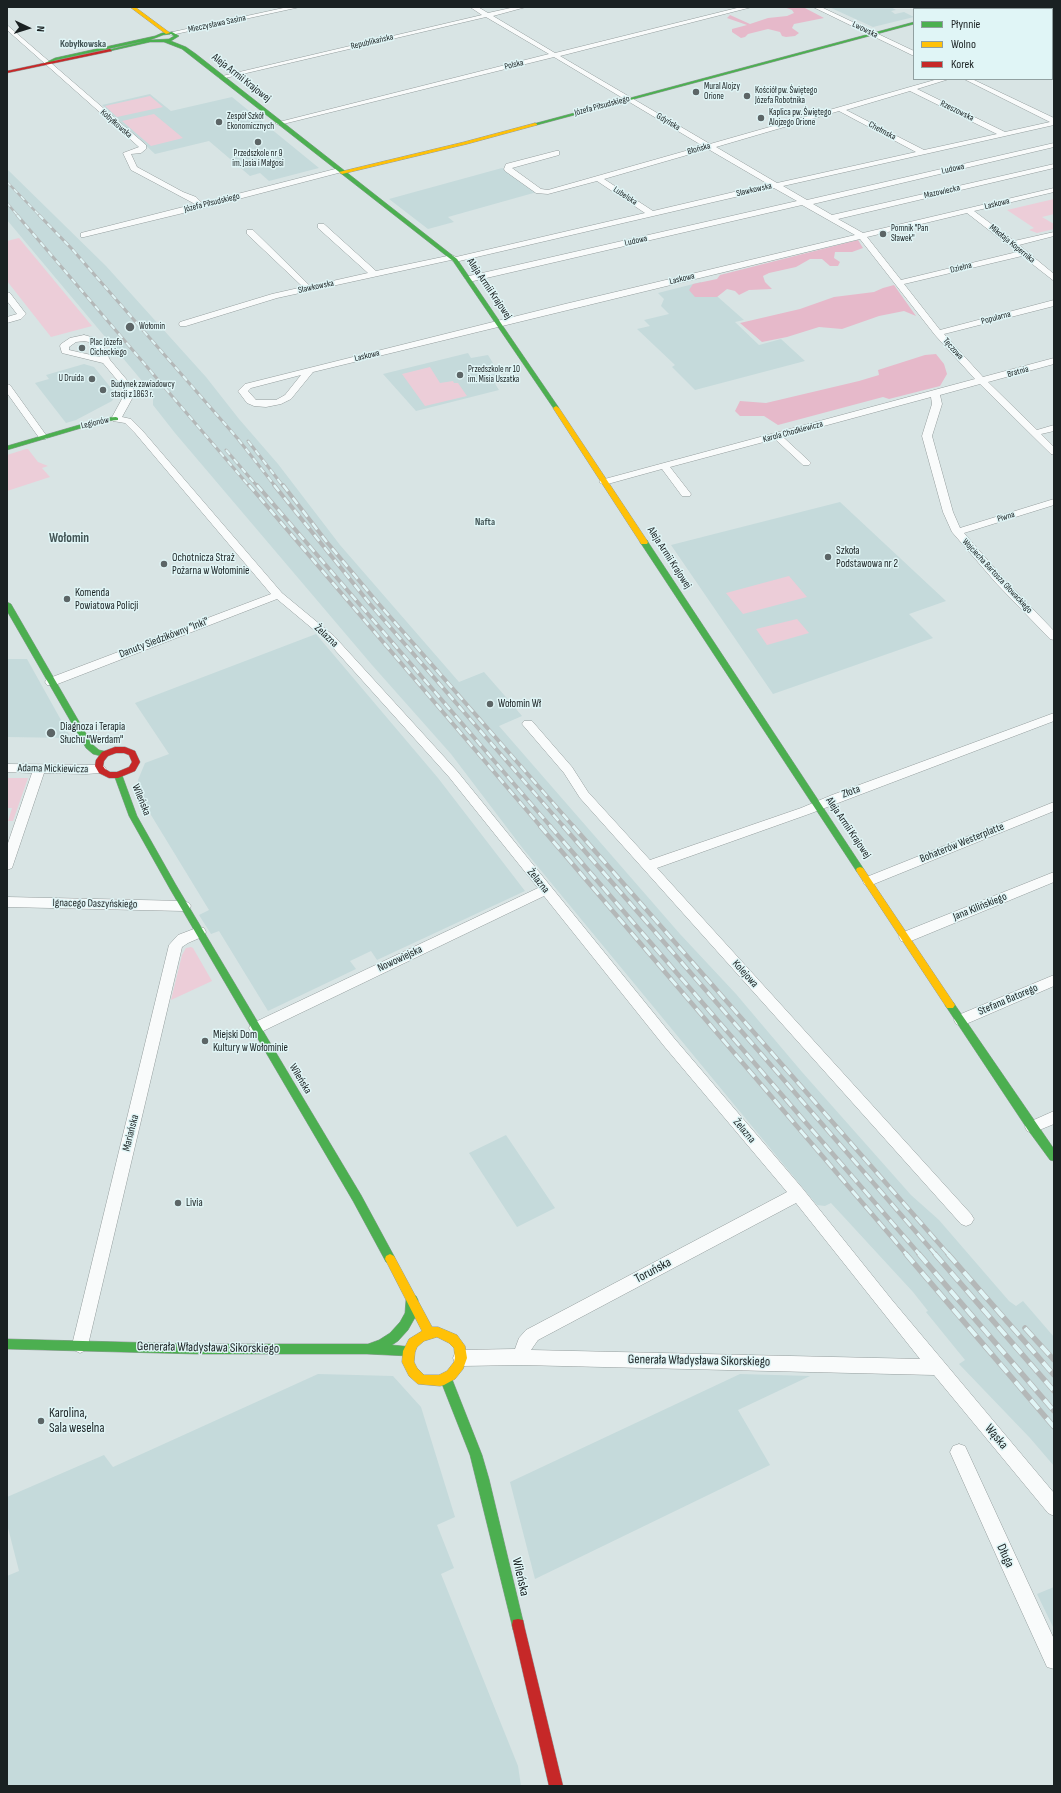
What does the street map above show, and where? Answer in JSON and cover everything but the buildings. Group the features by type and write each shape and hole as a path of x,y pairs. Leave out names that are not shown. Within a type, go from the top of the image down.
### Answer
{"street":[{"name":"Aleja Armii Krajowej","path":"132,7 168,36 182,44 185,49 453,258 469,279 1032,1127 1054,1157"},
{"name":"Mieczysława Sasina","path":"47,63 56,59 298,7"},
{"name":"Gdyńska","path":"473,7 862,236"},
{"name":"Republikańska","path":"221,77 523,7"},
{"name":"Polska","path":"279,123 749,7"},
{"name":"Lwowska","path":"816,7 913,54"},
{"name":"Józefa Piłsudskiego","path":"84,235 341,171 465,143 913,23"},
{"name":"Kobyłkowska","path":"7,27 143,147 138,151 127,153 134,168 180,194 193,199 201,206"},
{"name":"Mieczysława Sasina","path":"7,72 135,45 168,36"},
{"path":"135,45 162,44 185,49"},
{"name":"Błońska","path":"556,153 509,166 508,169 539,191 544,192 942,80"},
{"path":"969,80 1054,122"},
{"name":"Rzeszowska","path":"911,89 1004,134"},
{"name":"Chełmska","path":"840,109 923,153"},
{"name":"Sławkowska","path":"183,324 275,296 308,288 375,275 652,214 1054,122"},
{"name":"Ludowa","path":"469,279 1054,145"},
{"name":"Mazowiecka","path":"831,218 1054,166"},
{"name":"Lubelska","path":"598,178 652,214"},
{"name":"Laskowa","path":"310,370 288,397 278,402 266,404 254,403 250,401 244,393 245,388 252,385 310,370 1054,190"},
{"name":"Mikołaja Kopernika","path":"969,211 1013,244 1054,278"},
{"path":"322,226 375,275"},
{"path":"250,232 308,288"},
{"path":"1013,244 1054,234"},
{"name":"Tęczowa","path":"862,236 938,333 982,382 1054,452"},
{"name":"Dzielna","path":"899,283 1024,253"},
{"path":"7,295 22,313 21,316 7,320"},
{"name":"Popularna","path":"938,333 1054,303"},
{"name":"Legionów","path":"7,448 105,419 116,419 128,397 129,391 127,386 106,361"},
{"name":"Bratnia","path":"982,382 1054,361"},
{"name":"Karola Chodkiewicza","path":"604,482 982,382"},
{"path":"7,387 44,437"},
{"name":"Wojciecha Bartosza Głowackiego","path":"935,394 938,404 927,436 948,512 957,532 1000,581 1054,638"},
{"name":"Żelazna","path":"116,419 128,421 138,431 278,595 330,638 405,719 453,774 545,890 673,1046 798,1194 886,1305 938,1367"},
{"path":"1035,433 1054,428"},
{"path":"777,436 806,463"},
{"path":"665,467 686,494"},
{"name":"Piwna","path":"957,532 1054,502"},
{"name":"Danuty Siedzikówny \"Inki\"","path":"51,682 278,595"},
{"path":"7,604 89,746 96,752 105,754 120,750 129,751 135,756 136,762 132,769 118,775 109,775 100,769 100,760 105,754"},
{"name":"Złota","path":"648,866 818,805 1054,717"},
{"name":"Kolejowa","path":"528,724 568,770 584,795 966,1219"},
{"name":"Adama Mickiewicza","path":"7,768 100,769"},
{"path":"7,865 39,769"},
{"name":"Wileńska","path":"118,775 133,816 199,932 357,1198 429,1333"},
{"name":"Bohaterów Westerplatte","path":"869,881 1054,806"},
{"name":"Jana Kilińskiego","path":"906,937 1054,877"},
{"name":"Nowowiejska","path":"256,1028 545,890"},
{"name":"Ignacego Daszyńskiego","path":"7,902 184,906"},
{"name":"Mariańska","path":"80,1346 176,945 183,939 199,932"},
{"name":"Stefana Batorego","path":"961,1020 1054,980"},
{"path":"1032,1127 1054,1117"},
{"name":"Toruńska","path":"521,1357 522,1349 528,1338 798,1194"},
{"path":"367,1349 382,1345 394,1337 404,1326 411,1314 412,1300"},
{"path":"438,1332 454,1339 459,1346 461,1358 456,1370 446,1379 434,1382 417,1377 410,1368 408,1362 409,1351 417,1340 429,1333 438,1332"},
{"name":"Generała Władysława Sikorskiego","path":"7,1344 197,1348 367,1349 409,1351"},
{"name":"Generała Władysława Sikorskiego","path":"461,1358 521,1357 938,1367"},
{"name":"Wąska","path":"938,1367 1054,1507"},
{"name":"Wileńska","path":"446,1379 476,1455 483,1479 556,1786"},
{"name":"Długa","path":"959,1452 1007,1560 1054,1660"}],"shaded area":[{"path":"784,7 803,7 824,18 794,24 792,28 799,33 795,36 782,36 780,32 768,29 748,34 741,38 732,32 732,29 747,25 727,18 730,15 750,24 768,18 787,16 794,13 792,10"},
{"path":"829,7 891,7 896,10 891,11 895,14 904,12 913,16 873,27"},
{"path":"150,94 171,111 232,97 319,168 269,181 260,173 250,176 209,141 155,154 102,105"},
{"path":"150,96 163,107 117,117 105,106"},
{"path":"154,114 183,138 151,146 122,121"},
{"path":"502,168 537,192 448,217 454,222 428,229 389,199"},
{"path":"7,169 106,266 206,377 239,419 278,464 340,545 459,682 484,672 522,716 499,726 680,934 736,994 802,1072 911,1195 939,1220 1009,1301 1016,1306 1023,1301 1054,1337 1054,1466 1030,1438 959,1364 965,1360 926,1312 928,1311 913,1292 831,1203 825,1206 817,1205 524,850 451,754 372,665 175,433 153,405 153,394 7,220"},
{"path":"1054,199 1054,214 1042,217 1054,224 1054,229 1037,233 1029,230 1034,228 1007,210"},
{"path":"19,238 92,326 51,337 7,281 7,241"},
{"path":"858,240 863,248 852,252 835,252 834,258 840,262 838,266 830,266 822,259 810,259 796,267 769,273 763,276 765,282 772,289 749,290 739,295 735,291 727,289 717,297 695,297 689,290 693,284 717,279 720,275"},
{"path":"701,282 744,320 735,322 759,345 781,339 805,361 695,390 672,367 675,365 637,329 650,326 644,320 669,314 661,306 664,299 658,293"},
{"path":"894,285 916,316 904,311 879,316 842,329 819,327 787,337 762,342 740,323 800,309 834,297 874,292"},
{"path":"468,353 471,358 488,355 501,376 492,379 499,390 416,411 383,374"},
{"path":"936,354 944,364 947,374 940,386 889,399 883,397 778,425 764,416 740,416 735,411 740,401 766,403 859,381 879,375 878,370 925,355"},
{"path":"84,364 94,367 116,394 112,401 76,420 66,423 35,383 49,379 46,375"},
{"path":"430,367 440,383 453,381 454,383 458,383 467,396 425,406 402,374"},
{"path":"28,449 38,462 48,466 42,468 50,477 7,491 7,455"},
{"path":"840,502 946,601 909,614 933,638 773,694 671,545"},
{"path":"789,576 807,597 743,614 726,593"},
{"path":"797,619 809,633 767,645 756,629"},
{"path":"316,634 438,778 525,891 377,960 371,951 350,961 356,969 268,1011 219,931 211,934 199,915 209,910 140,797 138,780 145,763 169,754 135,703"},
{"path":"7,659 27,659 71,738 7,737"},
{"path":"7,778 28,778 13,821 8,821 12,808 7,808"},
{"path":"191,947 212,981 171,1000 182,955 186,948"},
{"path":"506,1135 555,1208 517,1227 469,1153"},
{"path":"318,1374 393,1376 421,1407 455,1517 437,1525 454,1568 441,1574 518,1766 521,1786 7,1786 7,1576 19,1571 7,1524 7,1497 104,1455 113,1467"},
{"path":"740,1374 810,1376 738,1410 770,1465 535,1579 510,1482"},
{"path":"1054,1587 1054,1629 1037,1594"}],"railway":[{"path":"7,182 40,216"},
{"path":"7,203 18,216"},
{"path":"17,215 249,486"},
{"path":"39,215 72,249 238,439 275,486"},
{"path":"248,441 283,486"},
{"path":"226,450 257,486"},
{"path":"249,485 541,827"},
{"path":"257,485 551,827"},
{"path":"274,485 370,604 564,827"},
{"path":"283,485 326,541 377,602 574,827"},
{"path":"540,826 907,1255"},
{"path":"550,826 920,1255"},
{"path":"563,826 936,1255"},
{"path":"573,826 949,1255"},
{"path":"906,1254 1054,1427"},
{"path":"919,1254 1054,1411"},
{"path":"935,1254 1054,1391"},
{"path":"948,1254 1054,1375"},
{"path":"1025,1328 1054,1360"}],"traffic: fast":[{"path":"535,124 913,23"},
{"path":"47,63 55,59 156,37 162,34 172,33 177,36 170,40 150,41 110,50"},
{"path":"166,41 184,48 194,55 455,260 556,408"},
{"path":"7,448 105,419 116,419"},
{"path":"644,542 860,870"},
{"path":"7,604 89,746 96,752 105,754"},
{"path":"118,775 133,816 173,887 357,1198 390,1259"},
{"path":"950,1005 1032,1127 1054,1157"},
{"path":"371,1348 382,1345 394,1337 404,1326 411,1314 412,1300"},
{"path":"7,1344 197,1349 367,1349 409,1351"},
{"path":"446,1379 476,1455 518,1625"}],"traffic: slow":[{"path":"132,7 168,33"},
{"path":"970,8 974,7"},
{"path":"342,172 465,143 535,124"},
{"path":"556,408 644,542"},
{"path":"860,870 950,1005"},
{"path":"390,1259 429,1333"},
{"path":"438,1332 453,1339 459,1346 461,1358 459,1365 451,1375 440,1381 422,1380 413,1372 408,1362 409,1351 413,1343 420,1337 429,1333 438,1332"}],"traffic: jam":[{"path":"7,72 110,50"},
{"path":"115,750 125,750 132,753 136,762 132,769 118,775 109,775 102,771 99,766 100,760 105,754 115,750"},
{"path":"518,1625 556,1786"}],"place":[{"name":"Mural Alojzy Orione","path":"696,92"},
{"name":"Kościół pw. Świętego Józefa Robotnika","path":"747,96"},
{"name":"Kaplica pw. Świętego Alojzego Orione","path":"761,118"},
{"name":"Zespół Szkół Ekonomicznych","path":"219,122"},
{"name":"Przedszkole nr 9 im. Jasia i Małgosi","path":"258,142"},
{"name":"Pomnik \"Pan Sławek\"","path":"883,234"},
{"name":"Wołomin","path":"130,327"},
{"name":"Plac Józefa Cicheckiego","path":"82,348"},
{"name":"Przedszkole nr 10 im. Misia Uszatka","path":"460,375"},
{"name":"U Druida","path":"92,379"},
{"name":"Budynek zawiadowcy stacji z 1863 r.","path":"103,390"},
{"name":"Szkoła Podstawowa nr 2","path":"828,557"},
{"name":"Ochotnicza Straż Pożarna w Wołominie","path":"164,564"},
{"name":"Komenda Powiatowa Policji","path":"67,599"},
{"name":"Wołomin Wł","path":"490,704"},
{"name":"Diagnoza i Terapia Słuchu \"Werdam\"","path":"51,733"},
{"name":"Miejski Dom Kultury w Wołominie","path":"205,1041"},
{"name":"Livia","path":"178,1203"},
{"name":"Karolina, Sala weselna","path":"41,1421"}],"district":[{"name":"Kobyłkowska","path":"83,44"},
{"name":"Nafta","path":"485,522"},
{"name":"Wołomin","path":"69,539"}]}
